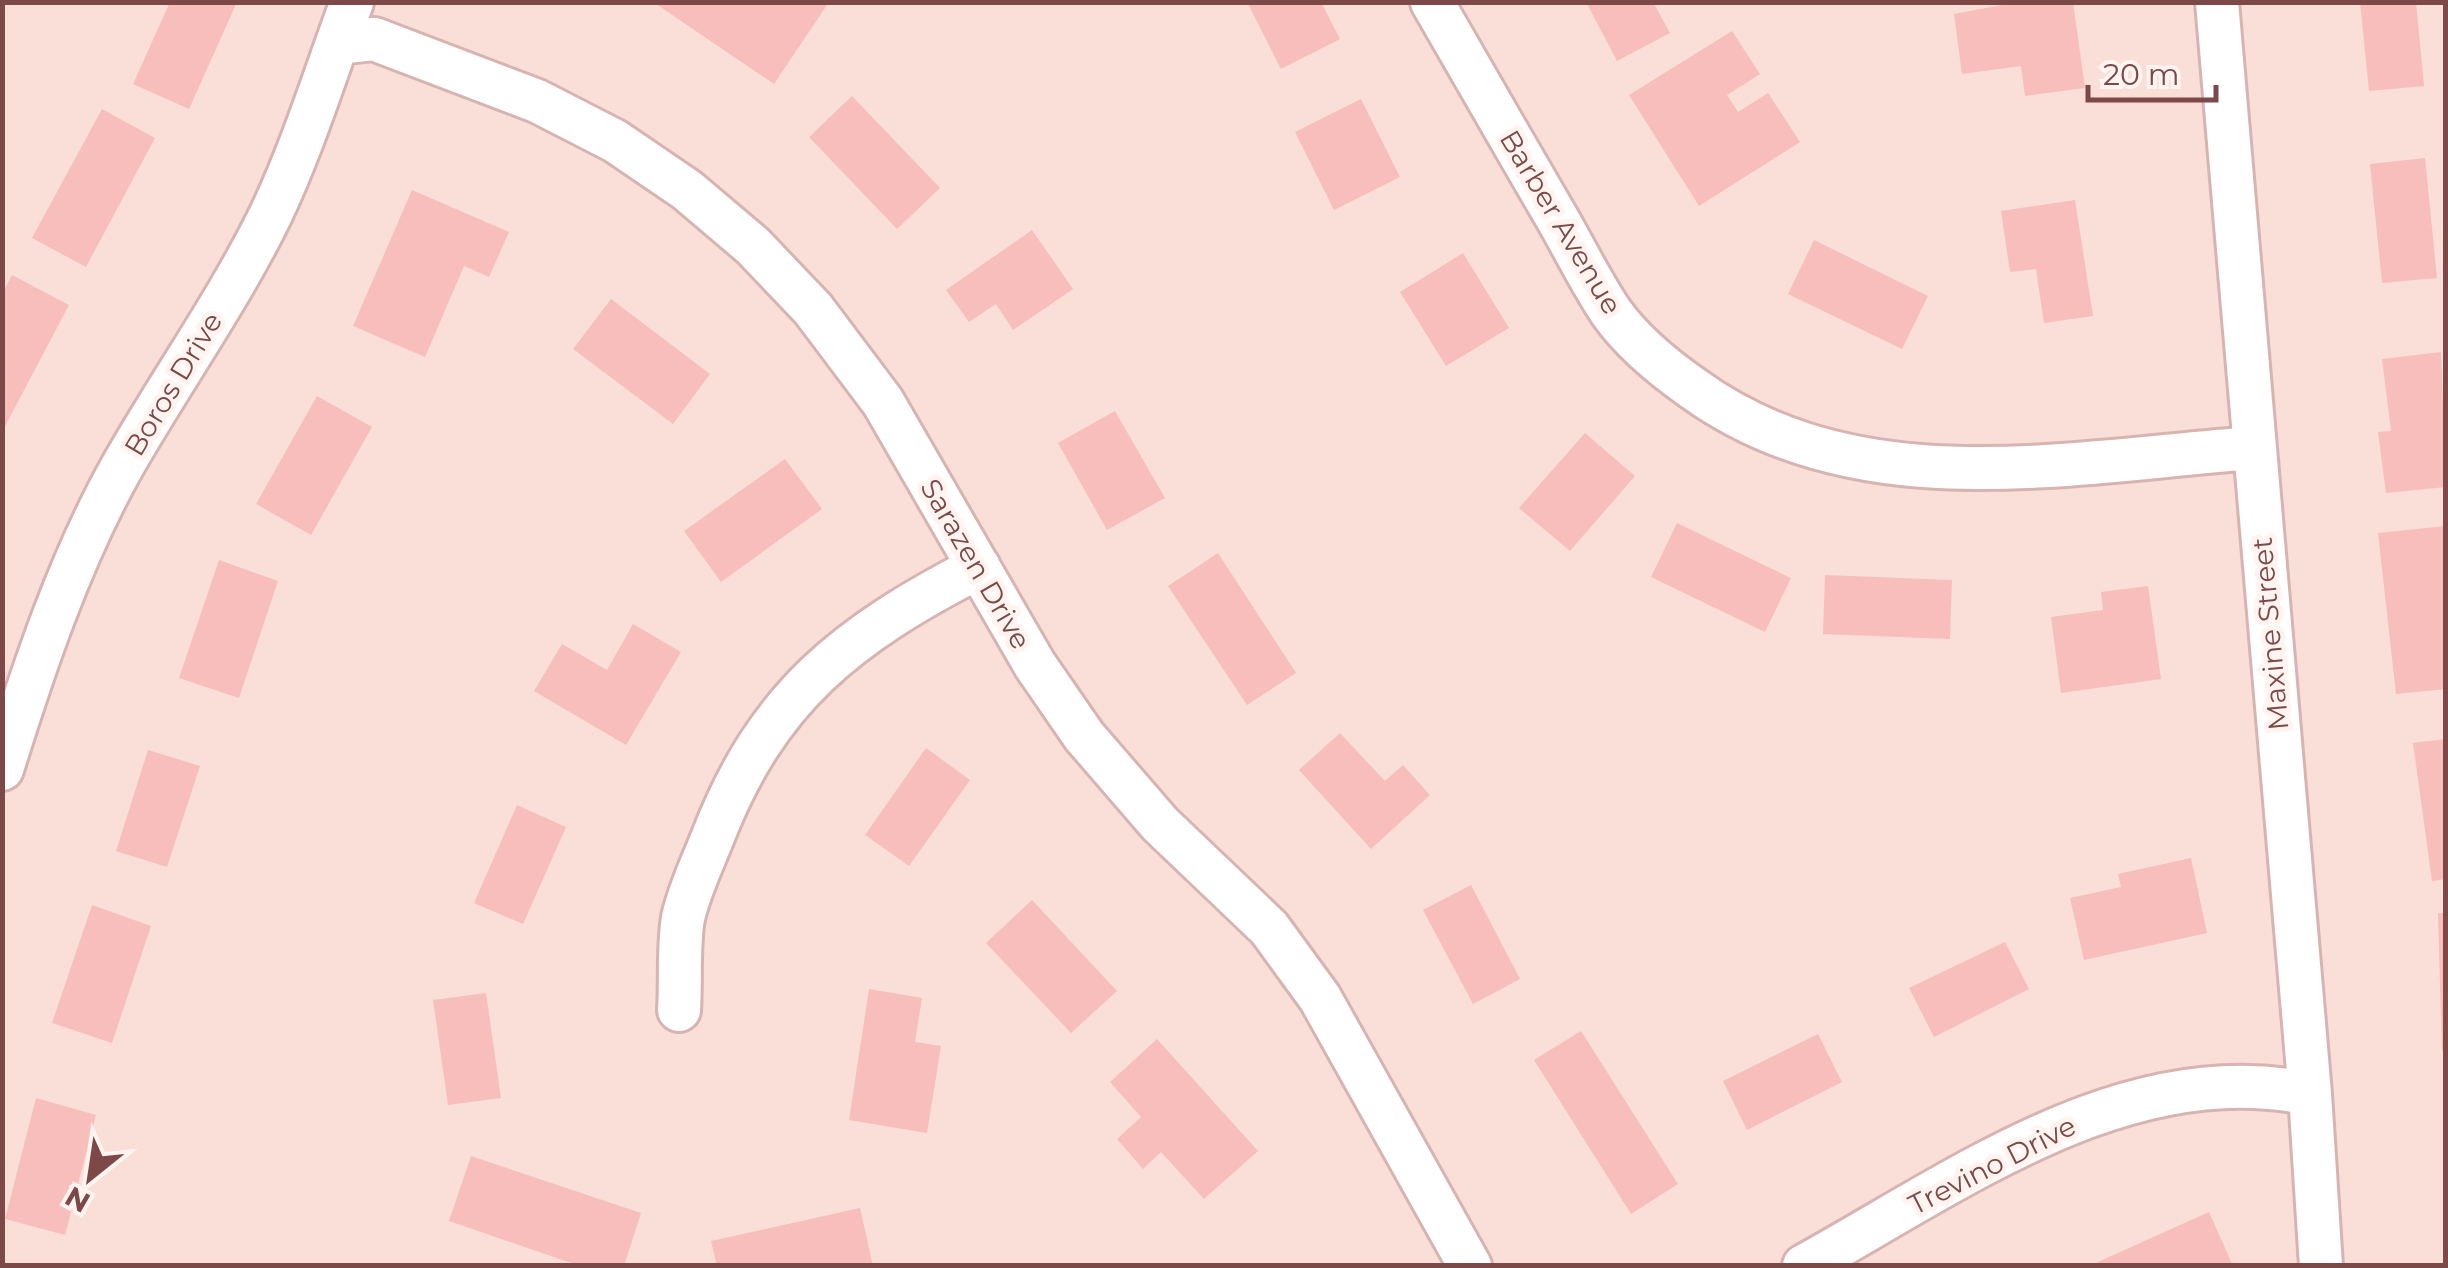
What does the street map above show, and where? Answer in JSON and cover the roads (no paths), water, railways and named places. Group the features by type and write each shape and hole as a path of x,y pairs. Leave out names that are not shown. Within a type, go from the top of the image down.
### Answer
{"street":[{"name":"Boros Drive","path":"2,770 77,566 122,467 202,342 270,214 316,108 352,2"},
{"name":"Barber Avenue","path":"1432,2 1611,311 1672,373 1719,407 1771,433 1826,452 1911,468 1970,470 2254,448"},
{"name":"Maxine Street","path":"2218,2 2310,1094 2321,1266"},
{"name":"Sarazen Drive","path":"336,43 374,38 537,101 614,140 687,190 753,246 813,309 883,402 1034,665 1084,736 1160,824 1269,928 1320,998 1470,1266"},
{"path":"679,1010 683,921 726,804 753,753 787,705 827,663 896,610 979,566"},
{"name":"Trevino Drive","path":"1804,1266 2081,1118 2165,1097 2223,1090 2281,1088 2310,1094"}]}
